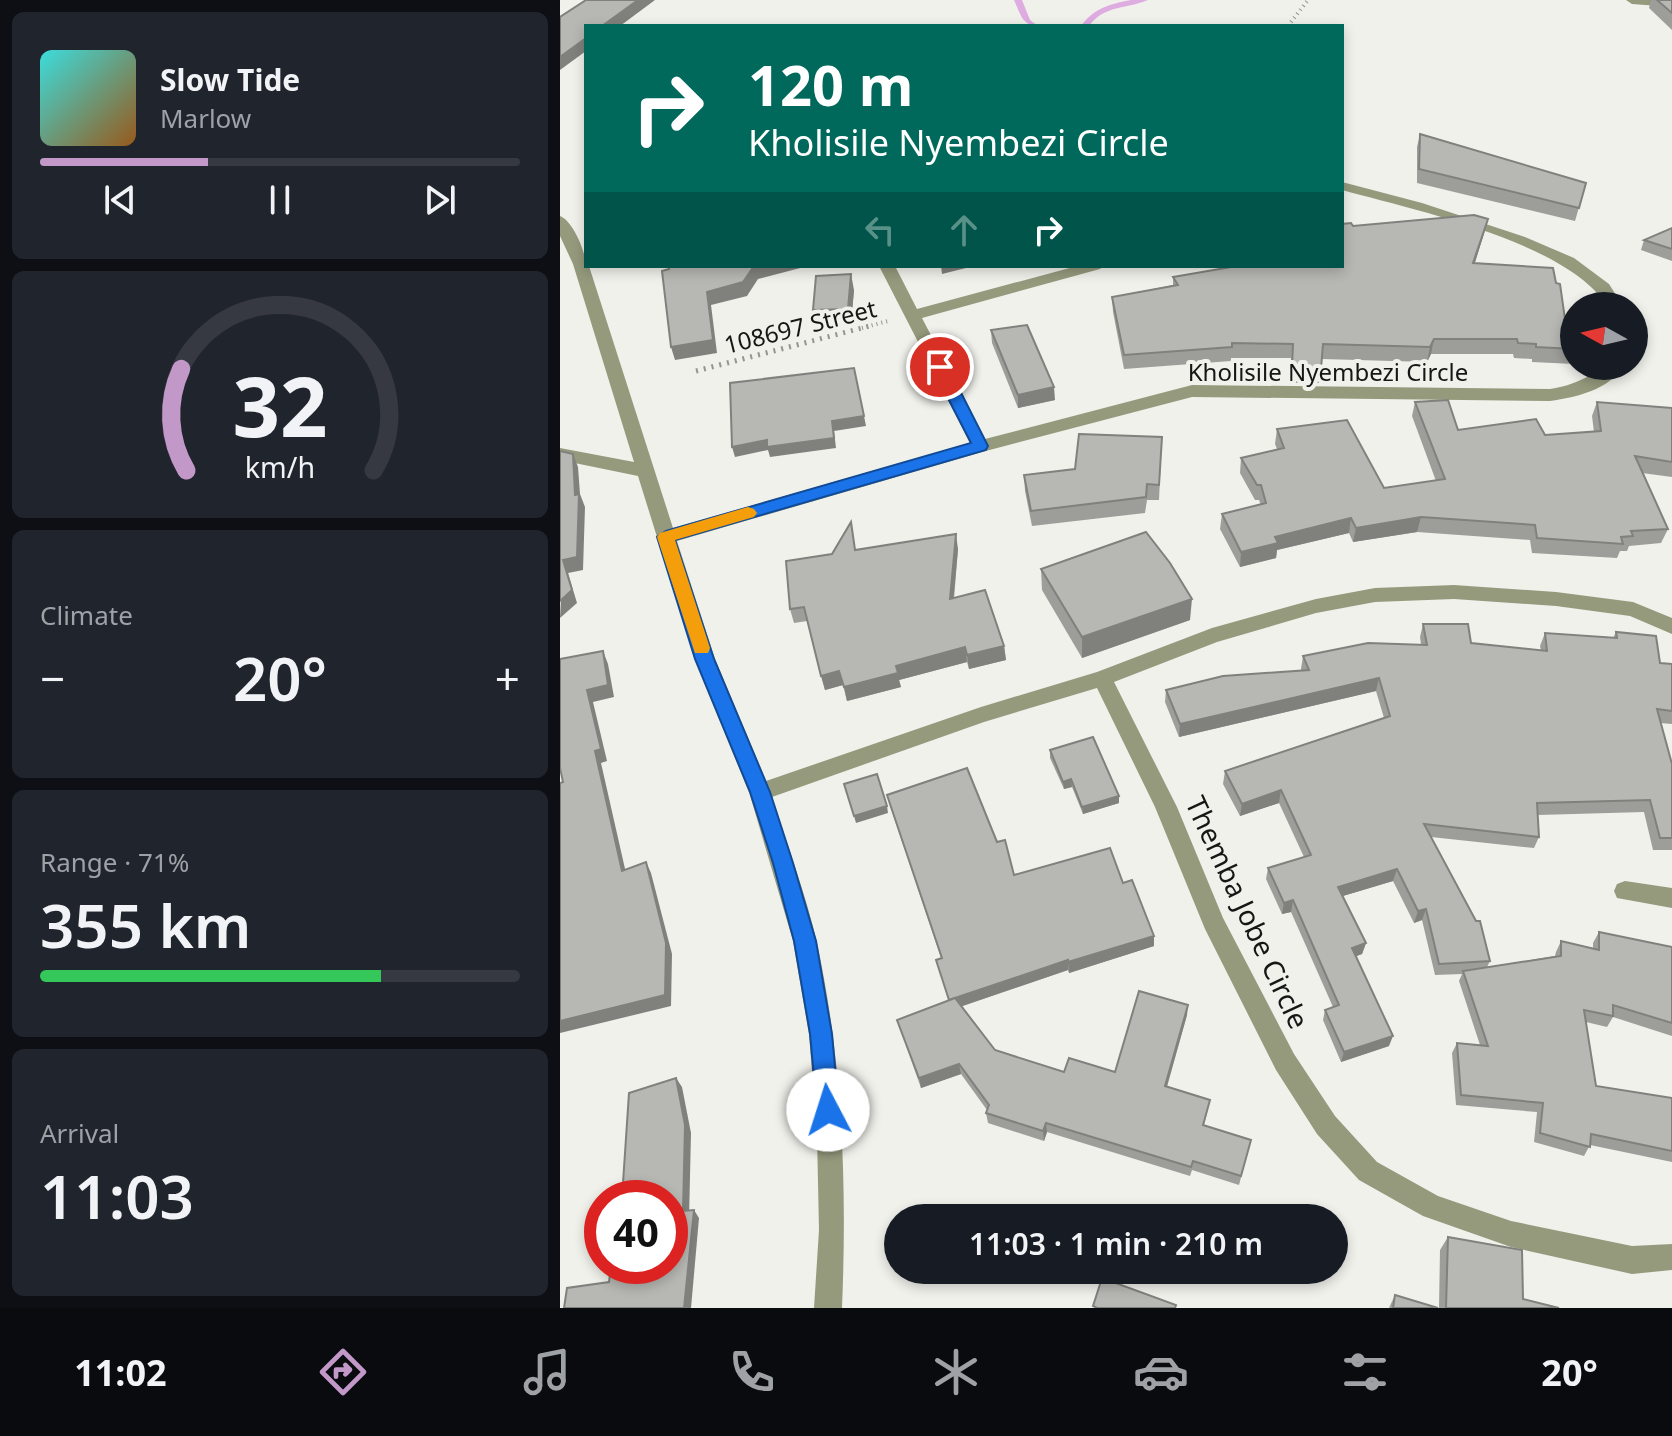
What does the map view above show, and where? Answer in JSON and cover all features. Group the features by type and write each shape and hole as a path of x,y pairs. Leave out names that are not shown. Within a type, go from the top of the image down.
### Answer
{"street":[{"path":"1632,0 1672,3"},
{"path":"1344,187 1417,206 1520,240 1557,256 1606,292"},
{"path":"562,229 581,264 705,659 760,792 805,941 821,1034 830,1135 832,1230 828,1308"},
{"path":"888,268 980,446"},
{"path":"913,315 1088,268"},
{"name":"Kholisile Nyembezi Circle","path":"666,537 1126,405 1192,391 1550,395 1577,392 1602,380"},
{"path":"560,454 647,471"},
{"path":"760,792 981,715 1102,678 1212,636 1316,606 1375,595 1454,592 1556,599 1633,609 1672,626"},
{"name":"Themba Jobe Circle","path":"1102,678 1166,807 1213,922 1285,1062 1326,1125 1368,1171 1432,1207 1511,1234 1632,1260 1672,1257"},
{"path":"1625,891 1672,898"}],"path":[{"path":"1290,24 1308,0"},
{"name":"108697 Street","path":"696,371 913,315"}],"building":[{"path":"586,0 638,0 605,24 584,24 584,39 560,57 560,17"},
{"path":"1657,0 1672,0 1672,13"},
{"path":"1420,134 1586,183 1579,208 1419,169"},
{"path":"1474,215 1488,219 1473,263 1553,268 1561,292 1560,348 1536,347 1536,344 1518,343 1517,339 1434,339 1430,347 1323,344 1321,369 1292,368 1293,344 1232,343 1232,347 1124,355 1112,297 1178,285 1173,277 1225,268 1344,268 1344,224 1351,223 1353,226"},
{"path":"1672,228 1672,249 1644,240"},
{"path":"753,268 743,282 707,292 713,340 671,347 662,271"},
{"path":"851,274 848,309 813,310 816,276"},
{"path":"1027,325 1054,387 1018,395 991,330"},
{"path":"854,368 864,416 832,421 834,438 767,447 767,440 732,447 730,383"},
{"path":"1448,400 1458,430 1536,419 1545,435 1601,431 1597,402 1672,408 1672,462 1635,456 1668,529 1631,531 1633,536 1621,537 1623,544 1537,538 1535,525 1421,517 1356,528 1351,518 1275,537 1278,543 1241,552 1222,514 1266,503 1261,485 1257,485 1241,458 1284,448 1277,429 1347,420 1384,488 1445,479 1415,402"},
{"path":"1079,434 1162,437 1159,485 1147,484 1146,497 1031,511 1024,475 1075,469"},
{"path":"560,451 573,454 575,495 579,494 577,557 563,560 572,590 560,601"},
{"path":"851,522 855,550 956,534 950,599 985,590 1004,646 967,655 965,647 896,666 898,673 844,687 839,671 821,676 804,607 790,609 786,561 832,554"},
{"path":"1146,532 1192,599 1082,637 1041,569"},
{"path":"1423,624 1468,624 1471,643 1547,651 1545,633 1617,638 1616,632 1656,636 1660,663 1672,664 1672,711 1657,709 1672,764 1672,838 1660,838 1650,800 1537,803 1539,837 1424,824 1476,921 1480,921 1490,961 1439,964 1426,909 1418,911 1397,869 1338,887 1366,943 1352,948 1393,1036 1344,1052 1325,1010 1339,1005 1293,900 1284,903 1268,868 1311,855 1281,790 1242,804 1225,771 1390,716 1379,678 1180,724 1166,690 1223,676 1309,670 1303,656 1368,643 1427,645"},
{"path":"603,651 608,685 587,690 601,749 595,751 622,871 646,862 666,943 665,995 560,1021 560,783 563,782 560,768 560,659"},
{"path":"1093,737 1119,796 1082,807 1071,779 1063,782 1050,750"},
{"path":"967,768 997,842 1005,840 1014,875 1110,848 1123,883 1132,880 1154,936 1068,960 949,1000 936,960 942,958 887,795"},
{"path":"877,774 887,806 854,816 844,784"},
{"path":"1599,932 1672,947 1672,1023 1613,1005 1613,1016 1584,1010 1596,1086 1672,1098 1672,1151 1591,1134 1590,1147 1540,1133 1543,1103 1461,1095 1457,1043 1488,1046 1463,971 1561,956 1561,941 1599,950"},
{"path":"1139,991 1188,1005 1165,1086 1210,1100 1203,1125 1251,1140 1241,1176 1193,1161 1191,1167 1046,1123 1043,1131 986,1113 989,1105 959,1064 919,1078 897,1020 955,998 995,1050 1064,1072 1069,1058 1115,1072"},
{"path":"676,1078 685,1125 684,1180 623,1180 629,1093"},
{"path":"694,1210 688,1269 688,1211"},
{"path":"1448,1237 1522,1250 1523,1299 1559,1308 1446,1308"},
{"path":"595,1284 686,1284 684,1308 564,1308 567,1288"},
{"path":"1100,1284 1118,1284 1176,1305 1175,1308 1093,1306"},
{"path":"1395,1295 1438,1308 1393,1308"}],"waterway":[{"path":"1018,0 1031,24"},
{"path":"1086,24 1103,10 1144,0"}],"slow traffic":[{"path":"701,648 666,537 748,513"}],"route":[{"path":"828,1110 821,1034 805,941 783,863 760,792 705,659 666,537 980,446 940,367"}]}
